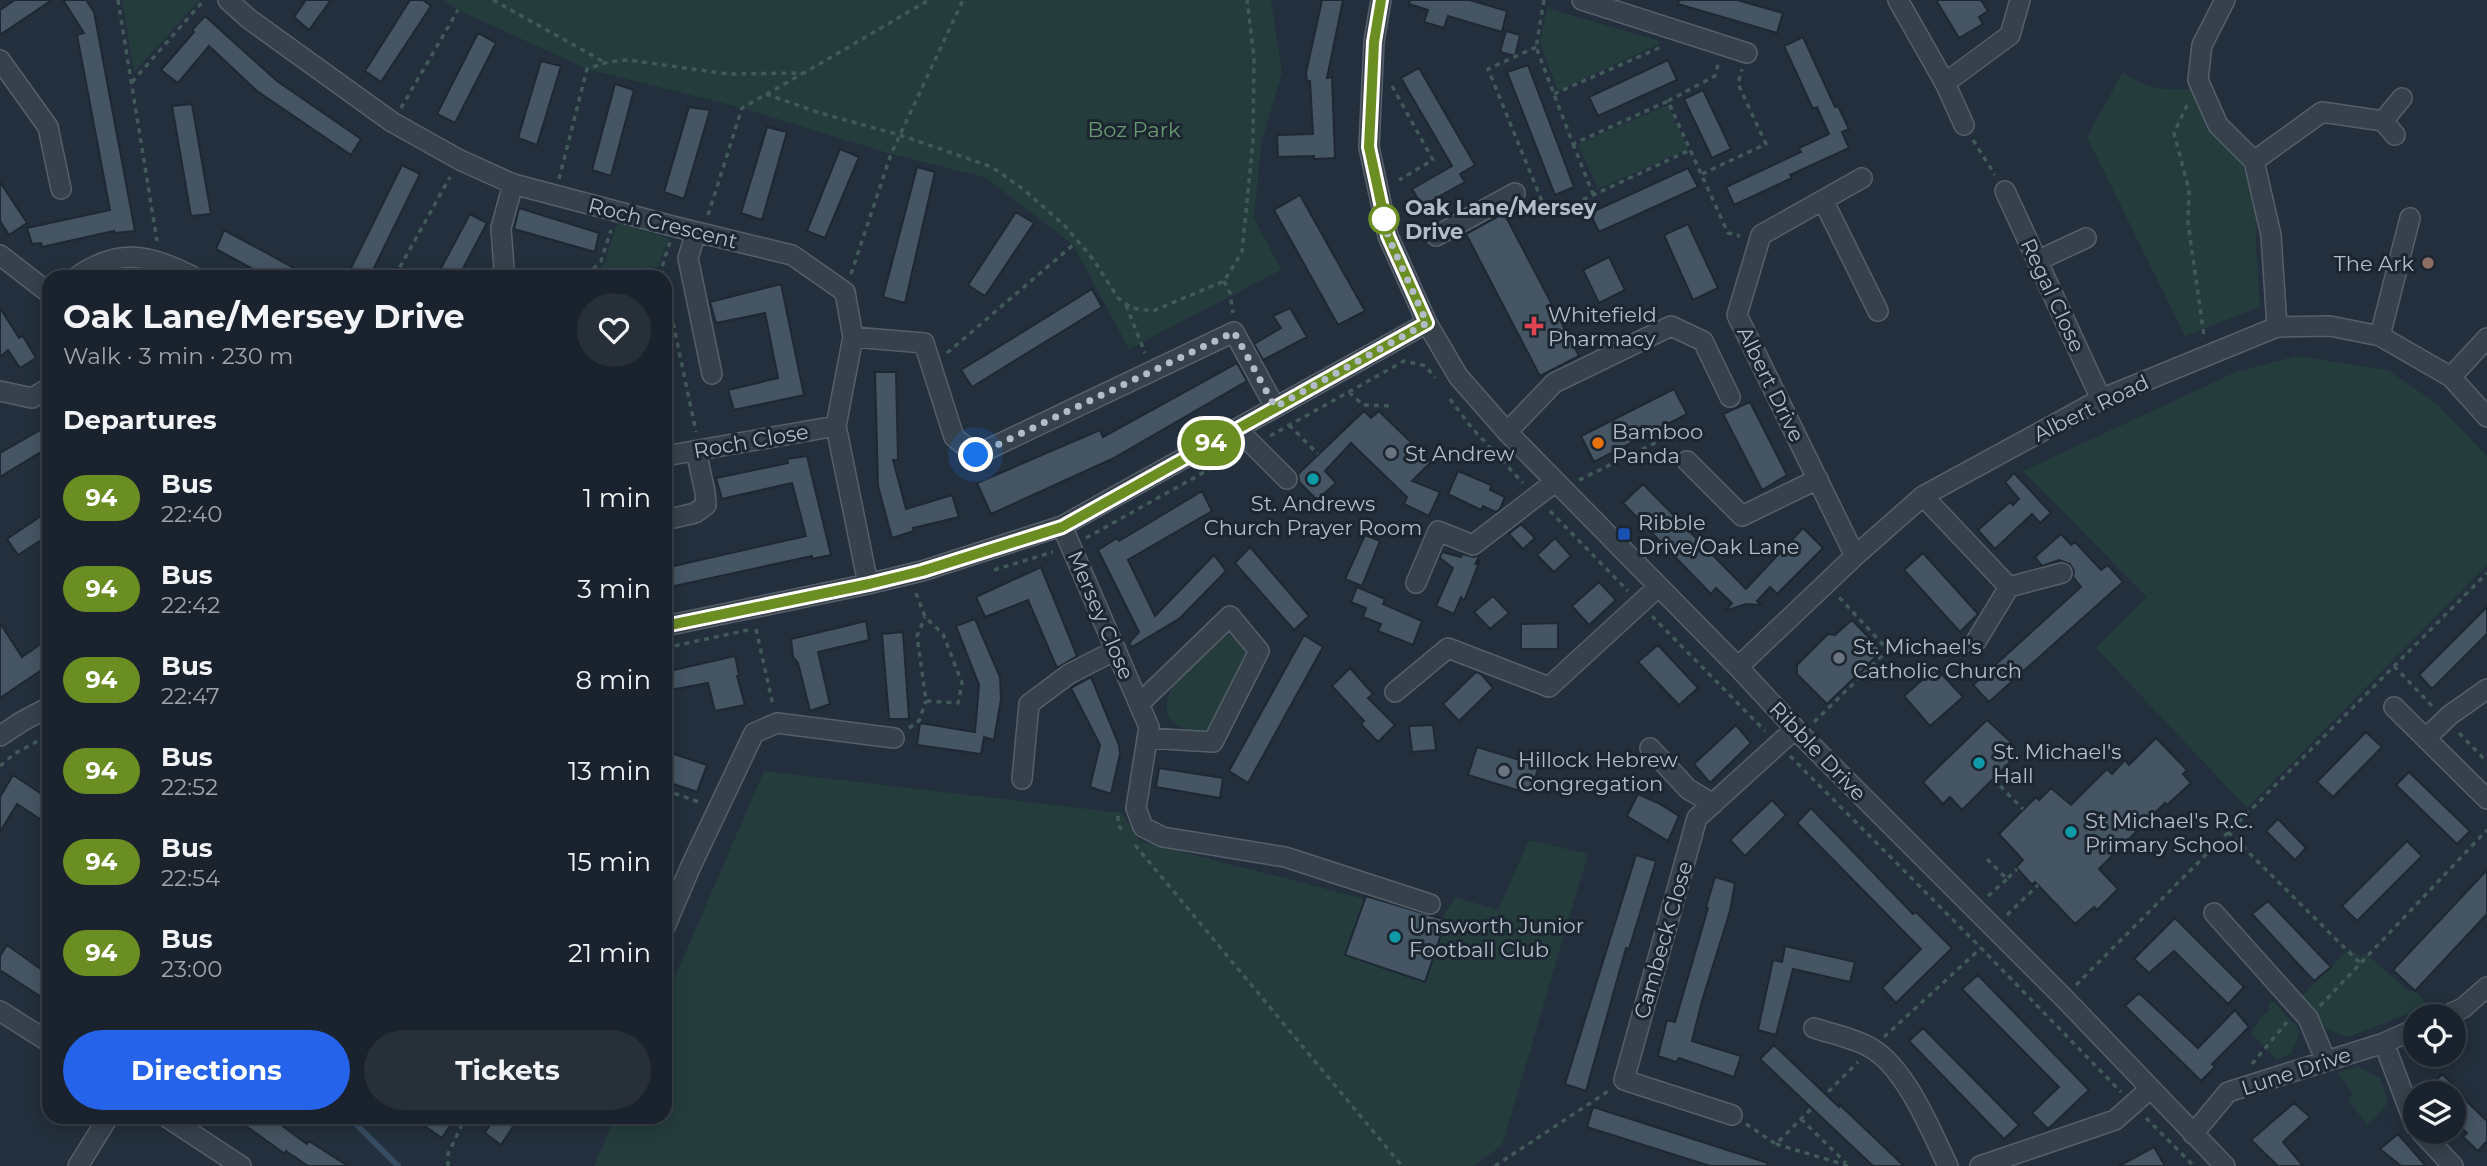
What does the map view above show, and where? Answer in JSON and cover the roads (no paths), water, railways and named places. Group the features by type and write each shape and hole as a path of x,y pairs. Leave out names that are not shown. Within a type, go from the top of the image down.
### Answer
{"street":[{"name":"Roch Crescent","path":"228,0 249,19 392,122 460,160 513,184 792,255 845,292 853,337"},
{"name":"Ribble Drive","path":"1381,0 1374,42 1369,147 1388,236 1427,323 1458,376 1558,485 1738,667 1798,732 2064,998 2225,1166"},
{"path":"1582,0 1747,53"},
{"path":"1898,0 1945,83 1964,125"},
{"path":"1945,83 2010,35 2020,0"},
{"path":"2225,0 2202,46 2198,80 2218,125 2254,161 2271,235 2277,327"},
{"path":"0,60 48,127 61,189"},
{"path":"2254,161 2322,112 2389,128 2402,98"},
{"path":"1863,178 1824,200 1878,311"},
{"path":"506,270 501,228 513,184"},
{"name":"Regal Close","path":"2005,191 2101,398"},
{"path":"1436,236 1515,193"},
{"name":"Albert Drive","path":"1824,200 1761,235 1737,315 1855,556"},
{"path":"2380,336 2410,218"},
{"path":"699,233 688,258 712,374"},
{"path":"2037,261 2086,238"},
{"path":"0,255 42,288"},
{"path":"87,270 127,256 159,261 179,270"},
{"path":"672,625 929,569 1062,527 1427,323"},
{"path":"1507,432 1554,383 1671,326 1703,341 1730,397"},
{"name":"Albert Road","path":"1738,667 1923,496 2101,398 2277,327 2330,326 2380,336 2451,377 2487,416"},
{"path":"869,584 836,426 853,337 924,343 954,437 976,455 1234,332 1275,407"},
{"path":"2451,377 2487,338"},
{"path":"0,391 32,398 42,392"},
{"name":"Roch Close","path":"672,455 836,426"},
{"path":"1237,429 1287,479"},
{"path":"672,518 695,513 706,505 698,450"},
{"path":"1687,461 1742,516 1818,480"},
{"path":"1416,583 1438,531 1473,545 1558,485"},
{"path":"1923,496 2009,587"},
{"name":"Mersey Close","path":"1062,527 1149,727 1136,804 1143,827 1164,837 1285,858 1430,904"},
{"path":"1975,643 2009,587 2062,573"},
{"path":"1395,692 1448,648 1549,687 1658,587"},
{"name":"Mersey Close","path":"1139,704 1230,616 1259,651 1213,742 1147,738"},
{"path":"1023,779 1029,704 1069,674 1116,650"},
{"path":"2426,738 2450,715 2487,689"},
{"path":"2394,707 2487,799"},
{"path":"0,736 42,715"},
{"path":"672,911 754,733 777,723 894,738"},
{"name":"Cambeck Close","path":"1732,1115 1624,1080 1697,818 1798,732"},
{"path":"1650,748 1688,789 1713,804"},
{"path":"2214,913 2308,1018 2326,1061"},
{"path":"2466,1005 2487,987"},
{"path":"0,1011 42,1038"},
{"path":"1814,1028 1872,1048 1899,1073 1948,1166"},
{"name":"Lune Drive","path":"2193,1134 2228,1093 2384,1043 2403,1034"},
{"path":"2384,1043 2403,1093"},
{"path":"1980,1166 2115,1120 2150,1089"},
{"path":"78,1166 104,1124"},
{"path":"177,1124 241,1166"},
{"path":"2432,1144 2453,1166"}],"waterway":[{"path":"356,1124 398,1166"}],"place":[{"name":"Oak Lane/Mersey Drive","path":"1384,219"},
{"name":"The Ark","path":"2428,263"},
{"name":"Whitefield Pharmacy","path":"1534,326"},
{"name":"Bamboo Panda","path":"1598,443"},
{"name":"St Andrew","path":"1391,453"},
{"name":"St. Andrews Church Prayer Room","path":"1313,479"},
{"name":"Ribble Drive/Oak Lane","path":"1624,534"},
{"name":"St. Michael's Catholic Church","path":"1839,658"},
{"name":"St. Michael's Hall","path":"1979,763"},
{"name":"Hillock Hebrew Congregation","path":"1504,771"},
{"name":"St Michael's R.C. Primary School","path":"2071,832"},
{"name":"Unsworth Junior Football Club","path":"1395,937"}],"park label":[{"name":"Boz Park","path":"1134,129"}]}
